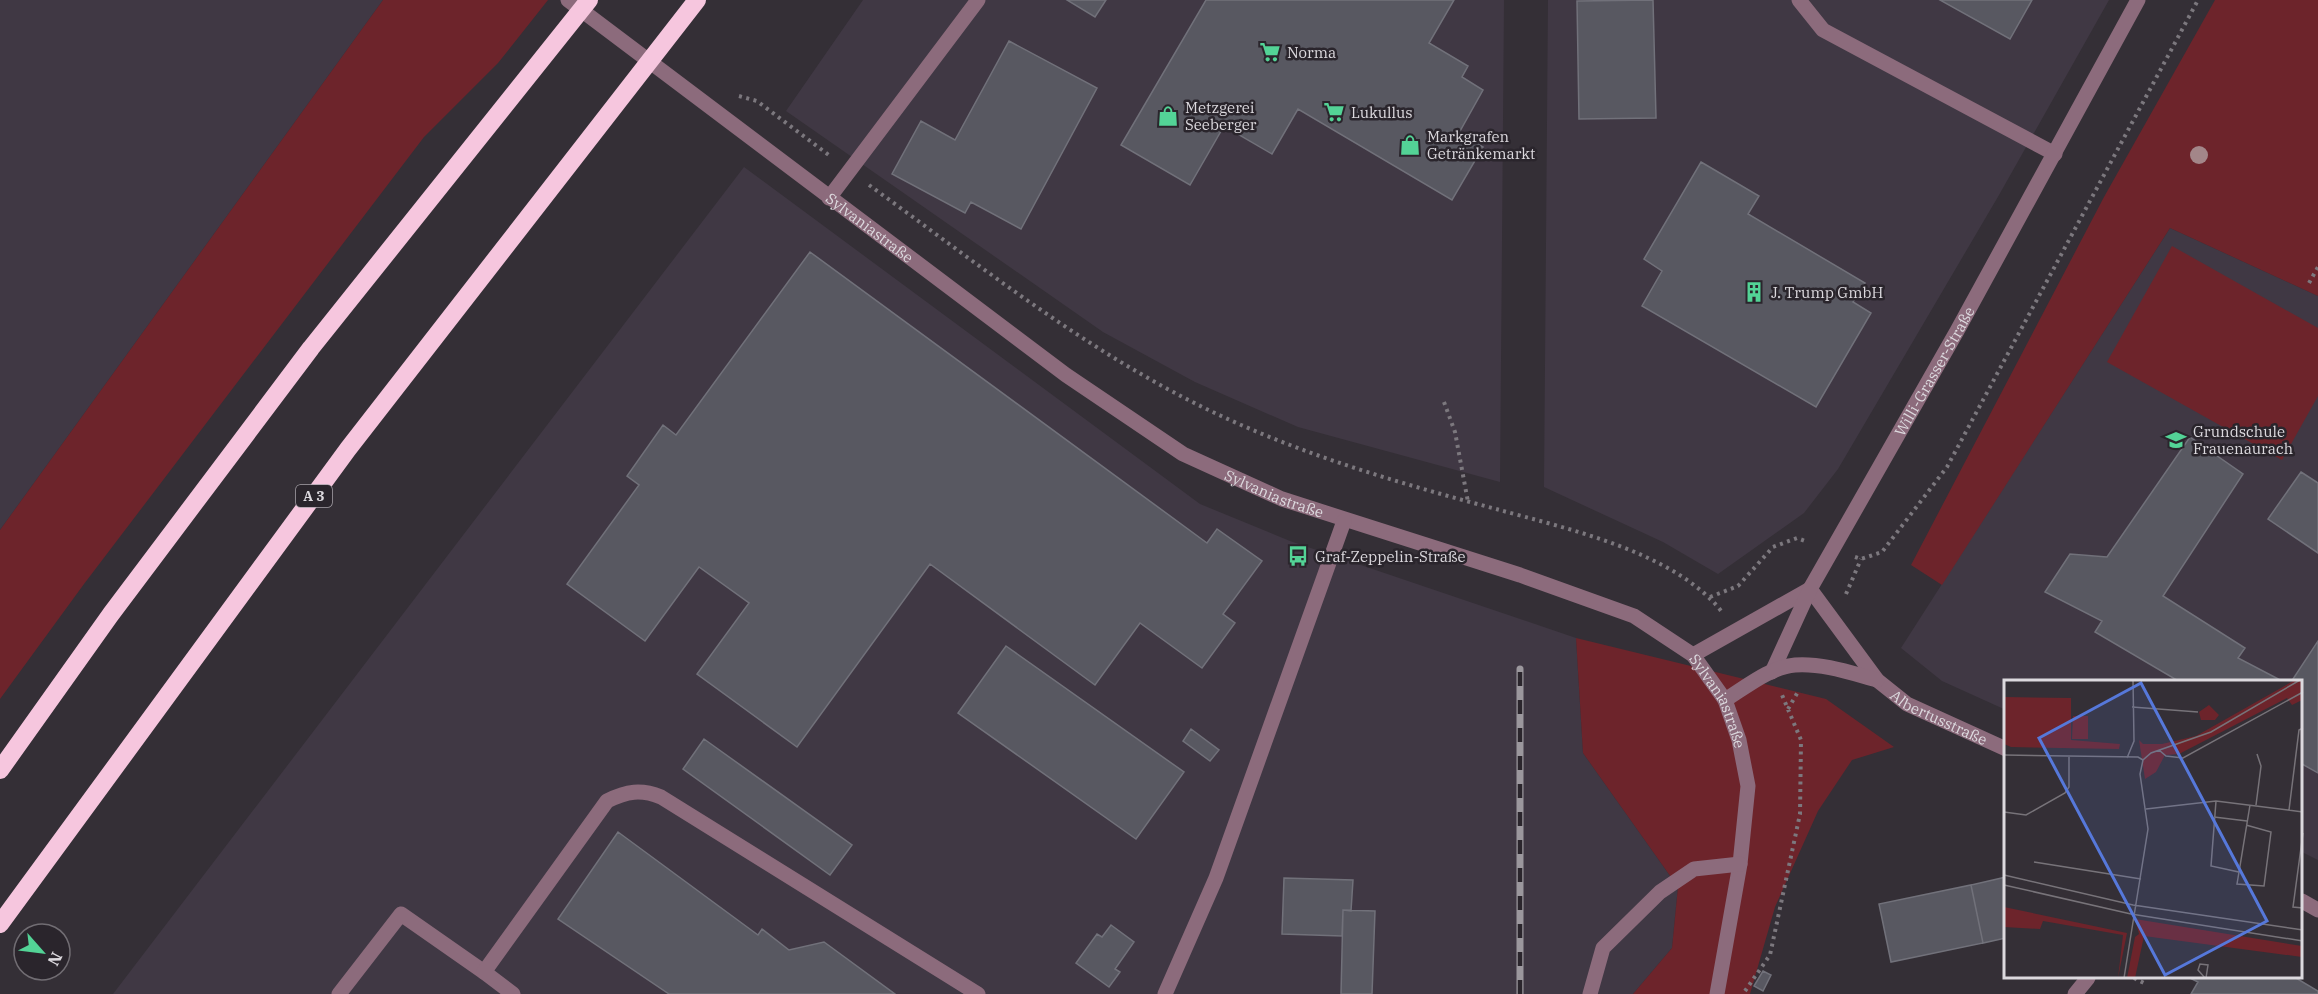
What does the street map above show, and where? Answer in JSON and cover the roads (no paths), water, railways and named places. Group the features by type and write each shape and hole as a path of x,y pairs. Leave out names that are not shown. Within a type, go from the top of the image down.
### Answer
{"highway":[{"path":"0,770 111,614 311,348 589,0"},
{"name":"A 3","path":"0,924 348,449 664,39 697,0"}],"street":[{"name":"Sylvaniastraße","path":"568,0 1066,375 1183,454 1282,499 1511,572 1634,616 1693,655 1725,700 1739,740 1748,786 1740,864 1718,994"},
{"path":"829,198 978,0"},
{"path":"1799,0 1823,30 2055,153"},
{"name":"Willi-Grasser-Straße","path":"1772,672 1810,588 2055,153 2138,0"},
{"path":"1165,994 1216,878 1344,520"},
{"path":"1693,655 1810,588"},
{"name":"Albertusstraße","path":"1810,588 1877,680 1907,704 2004,748"},
{"name":"Albertusstraße","path":"1772,672 1794,665 1812,666 1831,668 1877,680"},
{"path":"1725,700 1772,672"},
{"path":"484,972 607,801 622,793 645,790 662,797 978,994"},
{"path":"1590,994 1603,948 1660,892 1694,868 1740,864"},
{"path":"2303,902 2318,910"},
{"path":"339,994 401,914 513,994"},
{"path":"2076,994 2087,979"}],"railway":[{"path":"1520,669 1520,994"}],"place":[{"name":"Norma","path":"1270,52"},
{"name":"Lukullus","path":"1334,112"},
{"name":"Metzgerei Seeberger","path":"1168,116"},
{"name":"Markgrafen Getränkemarkt","path":"1410,145"},
{"name":"J. Trump GmbH","path":"1754,292"},
{"name":"Grundschule Frauenaurach","path":"2176,440"},
{"name":"Graf-Zeppelin-Straße","path":"1298,556"}]}
